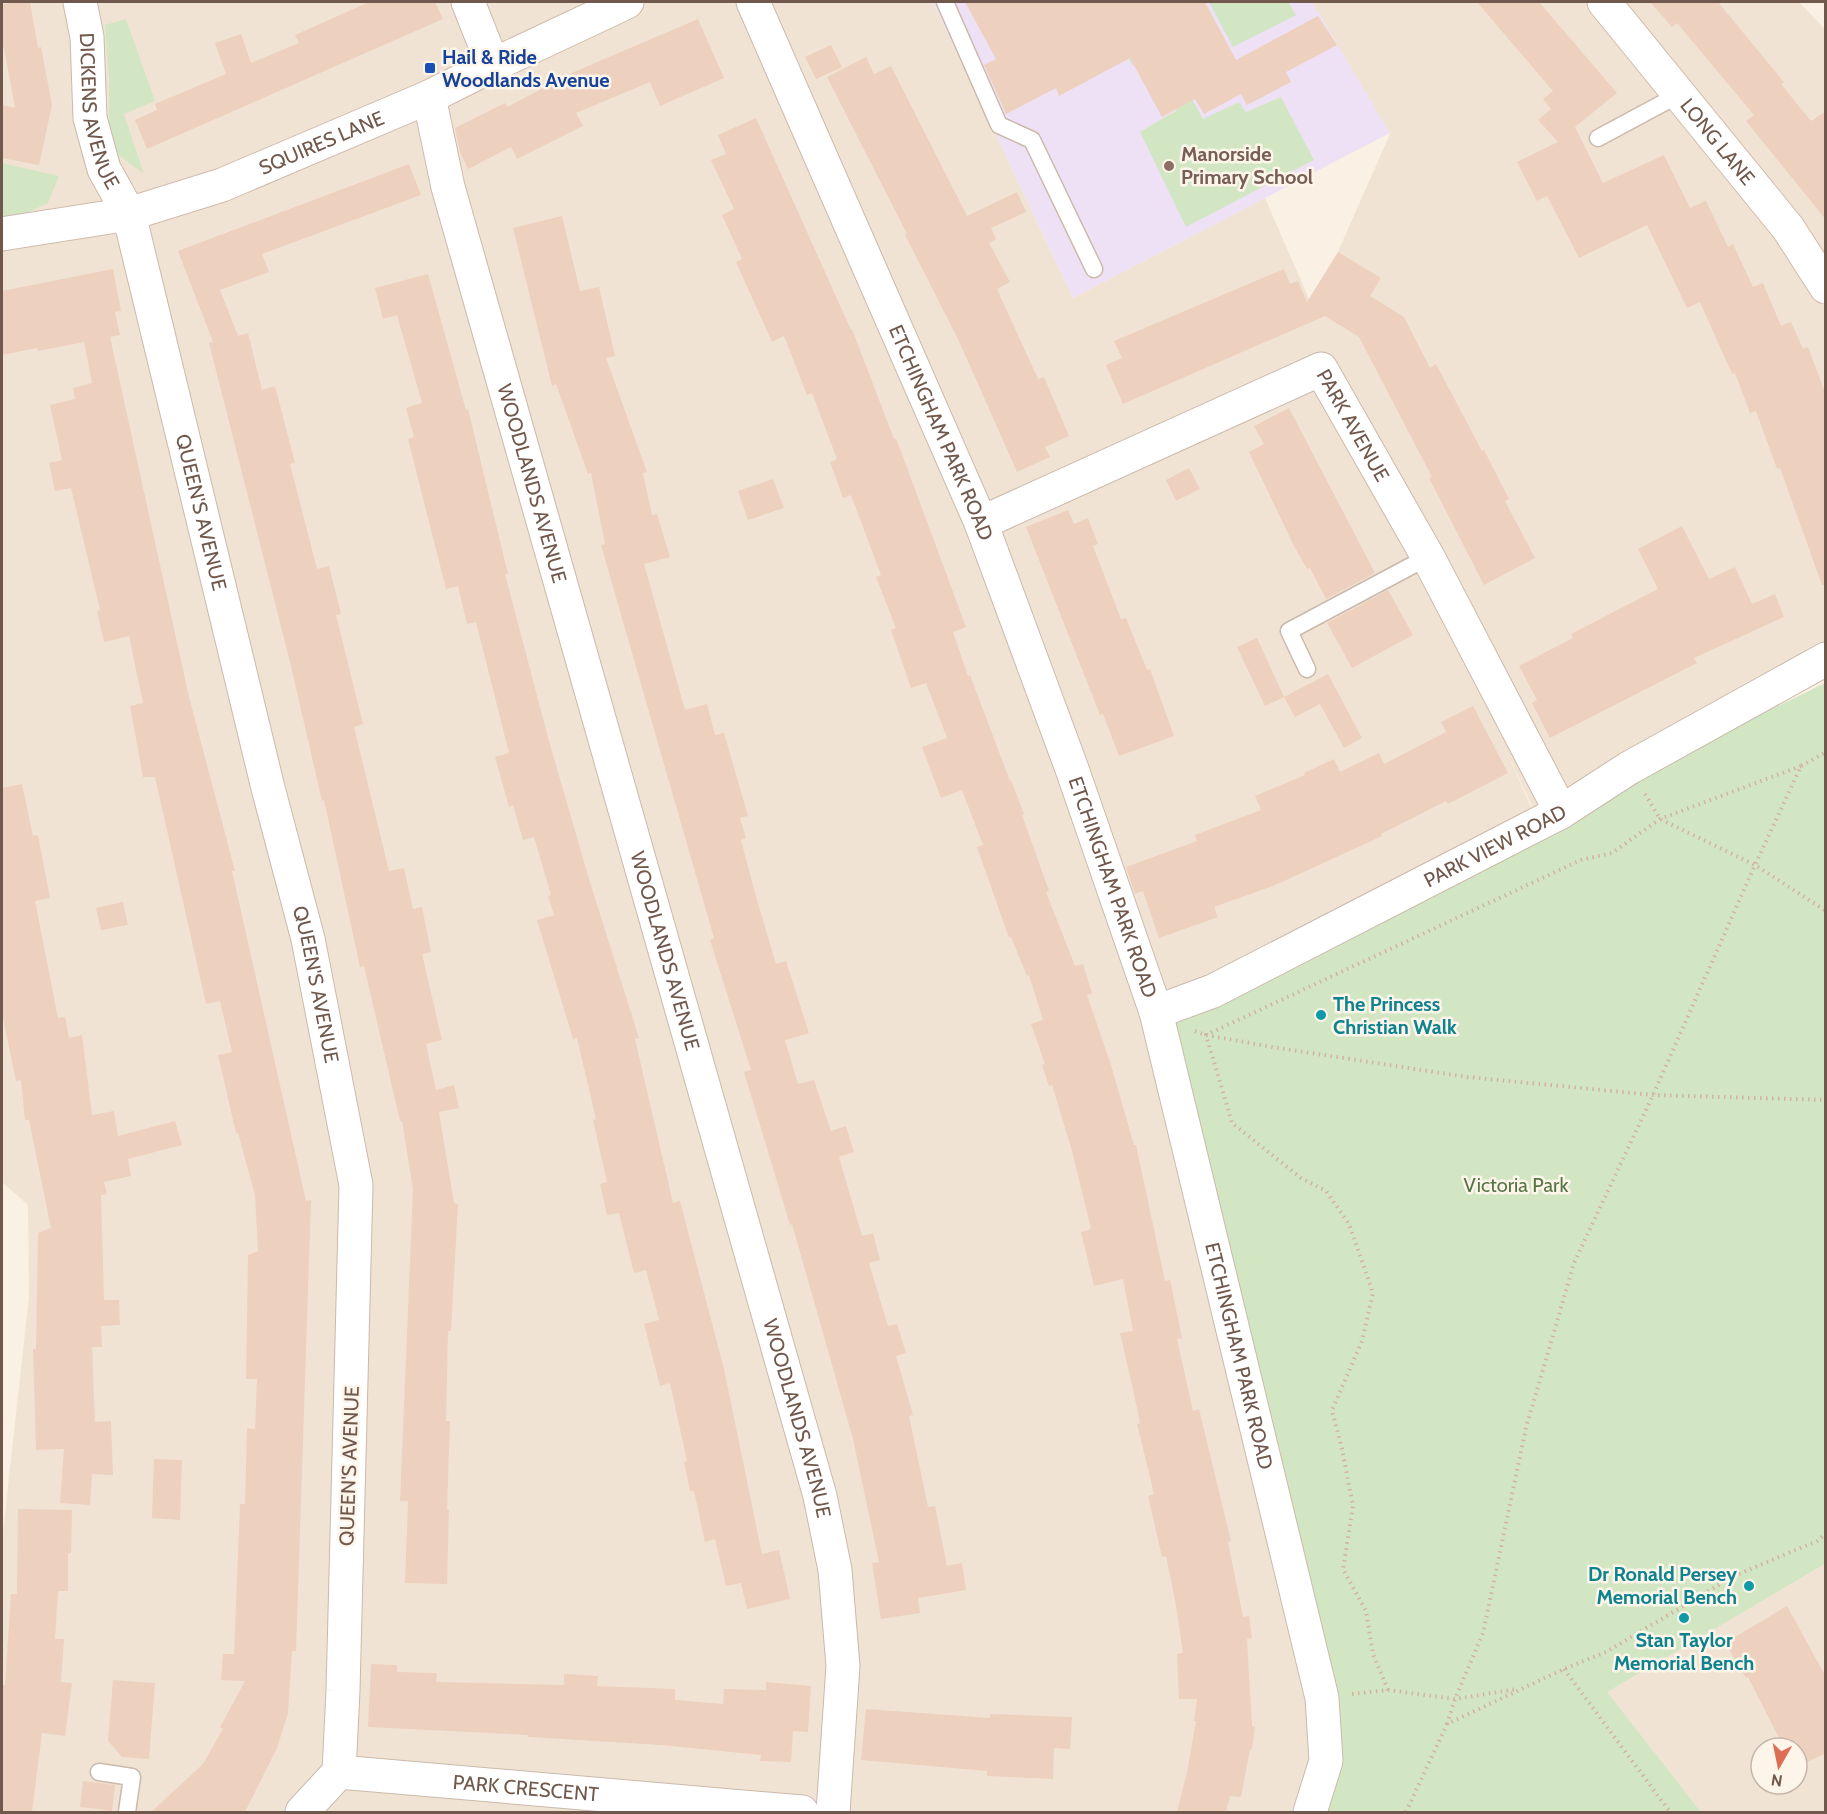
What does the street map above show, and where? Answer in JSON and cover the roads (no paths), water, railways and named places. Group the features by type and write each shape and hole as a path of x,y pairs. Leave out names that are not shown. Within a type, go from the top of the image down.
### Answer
{"street":[{"name":"DICKENS AVENUE","path":"80,2 87,37 90,118 104,169 129,214"},
{"path":"468,2 493,64"},
{"name":"SQUIRES LANE","path":"2,234 129,214 222,185 429,97 493,64 627,2"},
{"name":"ETCHINGHAM PARK ROAD","path":"753,2 981,523 1072,769 1155,1012 1322,1698 1326,1761 1310,1812"},
{"name":"LONG LANE","path":"1605,2 1822,273"},
{"name":"WOODLANDS AVENUE","path":"429,97 451,199 820,1496 835,1570 843,1666 833,1812"},
{"name":"QUEEN'S AVENUE","path":"129,214 268,788 308,939 357,1185 339,1772"},
{"name":"PARK AVENUE","path":"981,523 1321,369 1428,557 1561,812"},
{"name":"PARK VIEW ROAD","path":"1155,1012 1213,991 1561,812 1629,768 1826,659"},
{"path":"302,1812 339,1772"},
{"name":"PARK CRESCENT","path":"339,1772 802,1812"}],"lane":[{"path":"945,2 999,125 1032,140 1094,269"},
{"path":"1598,138 1678,95"},
{"path":"1307,669 1289,631 1428,557"},
{"path":"99,1772 132,1777 127,1812"}],"place":[{"name":"Hail & Ride Woodlands Avenue","path":"430,68"},
{"name":"Manorside Primary School","path":"1169,166"},
{"name":"The Princess Christian Walk","path":"1321,1015"},
{"name":"Dr Ronald Persey Memorial Bench","path":"1749,1586"},
{"name":"Stan Taylor Memorial Bench","path":"1684,1618"}],"park label":[{"name":"Victoria Park","path":"1516,1185"}]}
